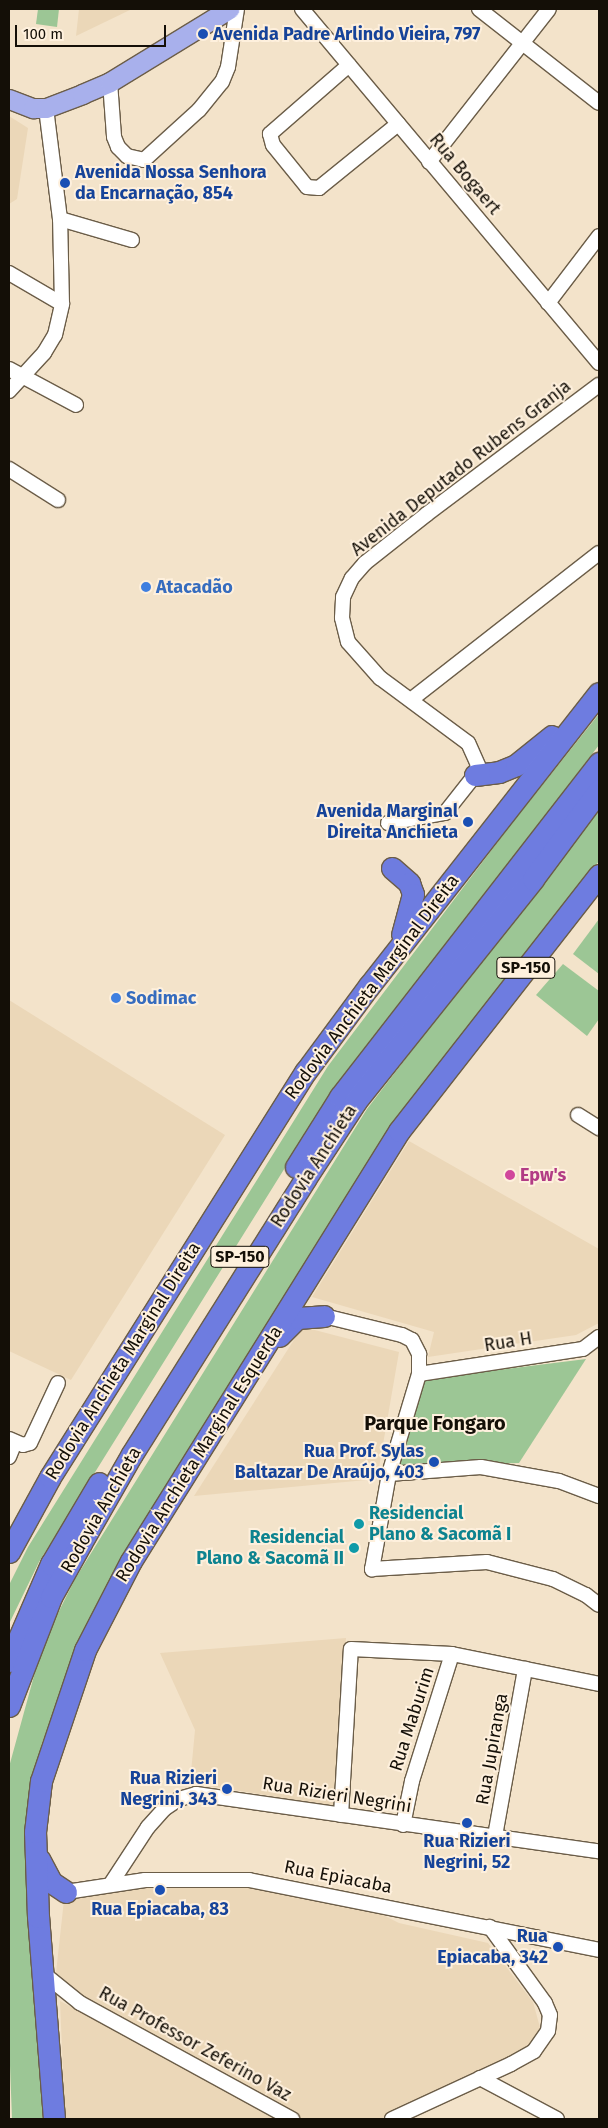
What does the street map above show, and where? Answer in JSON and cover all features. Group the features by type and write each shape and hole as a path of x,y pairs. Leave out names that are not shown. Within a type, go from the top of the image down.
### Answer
{"highway":[{"path":"475,775 500,772 533,754 599,692"},
{"name":"Rodovia Anchieta Marginal Direita","path":"9,1552 50,1477 306,1071 399,947 599,692"},
{"name":"Rodovia Anchieta","path":"9,1661 44,1579 80,1514 340,1097 599,762"},
{"name":"Rodovia Anchieta","path":"9,1706 51,1597 81,1543 132,1454 310,1171 356,1101 533,879 599,790"},
{"path":"392,868 409,883 413,894 399,947"},
{"name":"Rodovia Anchieta Marginal Esquerda","path":"54,2119 38,1917 35,1832 41,1781 84,1650 131,1561 399,1131 599,875"},
{"path":"314,1267 310,1298 324,1316"},
{"path":"249,1373 291,1322 304,1316 324,1316"},
{"path":"37,1854 51,1882 66,1892 55,1898 38,1917"}],"main road":[{"path":"9,99 33,108 46,108 110,82 229,9"}],"street":[{"path":"110,82 114,137 118,148 127,156 144,160 199,110 222,82 228,67 237,9"},
{"name":"Rua Bogaert","path":"302,9 599,363"},
{"path":"479,9 599,104"},
{"path":"429,162 549,9"},
{"path":"349,65 270,134 273,146 307,187 319,188 398,124"},
{"path":"9,391 44,353 55,334 62,304 60,219 46,108"},
{"path":"60,219 132,240"},
{"path":"548,303 599,236"},
{"path":"9,273 62,304"},
{"path":"9,369 76,404"},
{"name":"Avenida Deputado Rubens Granja","path":"475,775 476,754 468,743 412,699 380,678 348,642 342,618 343,597 352,578 366,563 427,514 599,385"},
{"path":"9,470 58,500"},
{"path":"412,699 599,553"},
{"path":"388,823 445,812 475,775"},
{"path":"575,906 599,882"},
{"path":"578,1115 599,1128"},
{"path":"324,1316 402,1335 417,1346 419,1374 389,1474 372,1569 487,1562 553,1579 586,1595 599,1605"},
{"name":"Rua H","path":"419,1374 583,1349 599,1338"},
{"path":"9,1457 12,1441 26,1445 37,1434 58,1383"},
{"path":"389,1474 481,1466 559,1481 599,1496"},
{"path":"341,1815 351,1649 452,1654 599,1684"},
{"name":"Rua Maburim","path":"403,1825 412,1781 452,1654"},
{"name":"Rua Jupiranga","path":"495,1836 525,1669"},
{"name":"Rua Rizieri Negrini","path":"110,1885 148,1827 179,1799 196,1794 234,1797 403,1825 599,1851"},
{"name":"Rua Epiacaba","path":"66,1892 110,1885 188,1879 249,1880 599,1950"},
{"path":"392,2119 534,2051 548,2031 550,2016 533,1983 490,1927"},
{"name":"Rua Professor Zeferino Vaz","path":"44,1974 80,2003 292,2119"},
{"name":"Rua Professor Zeferino Vaz","path":"45,2000 80,2003"},
{"path":"480,2078 557,2119"}],"shaded area":[{"path":"79,9 132,9 76,36"},
{"path":"9,116 28,128 17,199 9,204"},
{"path":"9,1000 225,1135 71,1380 9,1351"},
{"path":"409,1141 599,1249 599,1323 576,1335 428,1357 434,1332 312,1297"},
{"path":"307,1328 399,1352 377,1479 194,1496 299,1332"},
{"path":"346,1638 333,1806 190,1783 195,1730 160,1653"},
{"path":"242,1882 365,1906 399,1923 488,1943 533,2002 541,2031 529,2049 387,2119 302,2119 55,1982 64,1900 78,1892"},
{"path":"60,2001 284,2119 65,2119"}],"green space":[{"path":"38,9 59,9 57,27 36,24"},
{"path":"599,714 599,745 316,1118 39,1562 9,1624 9,1585 28,1547 328,1066 512,823"},
{"path":"599,807 599,861 444,1061 83,1635 42,1743 30,1791 27,1889 43,2119 12,2119 9,2039 9,1767 43,1643 75,1579 367,1109"},
{"path":"599,919 599,974 573,954"},
{"path":"563,964 599,991 599,1019 587,1036 536,995"},
{"path":"586,1359 519,1463 400,1466 420,1380"}],"place":[{"name":"Avenida Padre Arlindo Vieira, 797","path":"203,34"},
{"name":"Avenida Nossa Senhora da Encarnação, 854","path":"65,183"},
{"name":"Atacadão","path":"146,587"},
{"name":"Avenida Marginal Direita Anchieta","path":"468,822"},
{"name":"Sodimac","path":"116,998"},
{"name":"Epw's","path":"510,1175"},
{"name":"Rua Prof. Sylas Baltazar De Araújo, 403","path":"434,1462"},
{"name":"Residencial Plano & Sacomã I","path":"359,1524"},
{"name":"Residencial Plano & Sacomã II","path":"354,1548"},
{"name":"Rua Rizieri Negrini, 343","path":"227,1789"},
{"name":"Rua Rizieri Negrini, 52","path":"467,1823"},
{"name":"Rua Epiacaba, 83","path":"160,1890"},
{"name":"Rua Epiacaba, 342","path":"558,1947"}],"district":[{"name":"Parque Fongaro","path":"435,1423"}]}
